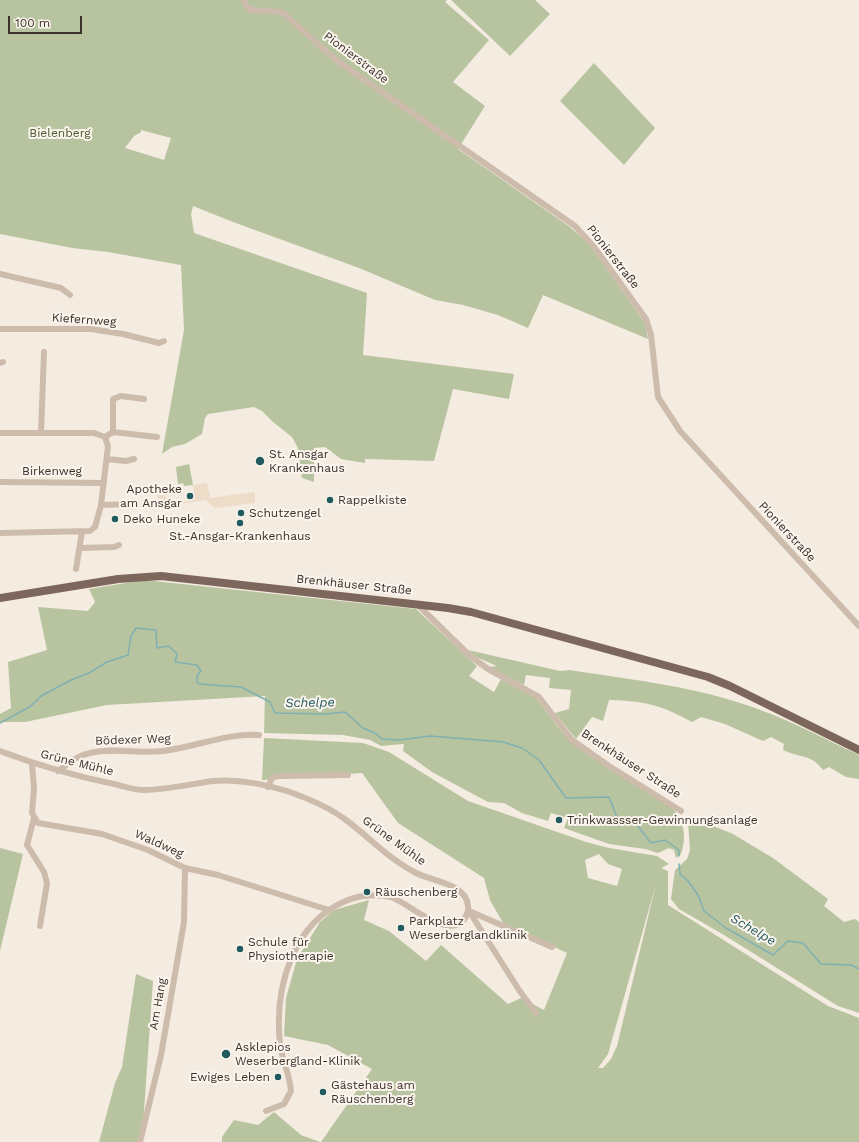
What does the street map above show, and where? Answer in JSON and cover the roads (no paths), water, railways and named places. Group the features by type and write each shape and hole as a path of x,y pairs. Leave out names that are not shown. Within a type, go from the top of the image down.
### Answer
{"main road":[{"name":"Brenkhäuser Straße","path":"0,598 118,579 161,576 418,605"},
{"path":"418,605 471,612 708,677 730,686 859,750"}],"street":[{"name":"Pionierstraße","path":"244,1 247,7 251,10 282,12 336,60 575,226 583,234 618,278 646,319 651,335 658,397 680,431 859,626"},
{"path":"0,274 61,288 70,295"},
{"name":"Kiefernweg","path":"0,329 91,329 123,334 159,343 164,341"},
{"path":"41,433 44,352"},
{"path":"113,432 113,398 121,396 144,399"},
{"path":"0,433 94,432 105,437 108,446 101,505 95,527 90,531 82,532 0,533"},
{"path":"105,437 113,432 157,437"},
{"path":"107,459 126,461 134,459"},
{"name":"Birkenweg","path":"0,482 104,483"},
{"path":"101,505 131,504"},
{"path":"76,569 82,532"},
{"path":"80,548 114,547 119,545"},
{"name":"Brenkhäuser Straße","path":"418,605 469,655 488,669 539,697 572,740 609,766 681,811"},
{"name":"Bödexer Weg","path":"58,771 81,755 90,753 114,750 162,751 179,749 232,735 260,735"},
{"name":"Grüne Mühle","path":"0,751 58,771 141,790 226,781 268,786 310,800 340,815 407,868 426,878 455,888 465,895 469,911"},
{"path":"32,763 34,789 32,813 34,818 27,845 44,872 47,883 40,926"},
{"path":"268,786 272,778 278,776 348,774"},
{"name":"Waldweg","path":"34,818 38,823 45,826 90,831 127,842 148,850 185,868 218,876 329,910"},
{"name":"Am Hang","path":"140,1142 161,1055 184,922 185,868"},
{"path":"266,1111 284,1104 291,1091 280,1042 278,1008 284,975 301,940 329,910 349,899 369,896 390,897 404,903 441,925 446,926 463,921 469,911"},
{"path":"469,911 552,947"},
{"path":"469,911 536,1013"}],"waterway":[{"name":"Schelpe","path":"0,723 31,706 41,696 71,680 89,673 107,662 128,655 131,636 136,628 156,630 157,648 169,646 177,654 175,662 197,665 201,671 197,676 197,682 199,684 241,687 270,702 275,713 326,714 345,712 363,728 375,733 382,739 399,740 430,736 503,742 522,748 539,760 566,798 609,797 618,820 637,825 651,843 665,840 679,850 679,856"},
{"name":"Schelpe","path":"679,864 680,874 688,881 698,895 704,911 726,928 773,955 788,941 803,943 821,964 851,965 859,969"}],"place":[{"name":"St. Ansgar Krankenhaus","path":"260,461"},
{"name":"Apotheke am Ansgar","path":"190,496"},
{"name":"Rappelkiste","path":"330,500"},
{"name":"Schutzengel","path":"241,513"},
{"name":"Deko Huneke","path":"115,519"},
{"name":"St.-Ansgar-Krankenhaus","path":"240,523"},
{"name":"Trinkwassser-Gewinnungsanlage","path":"559,820"},
{"name":"Räuschenberg","path":"367,892"},
{"name":"Parkplatz Weserberglandklinik","path":"401,928"},
{"name":"Schule für Physiotherapie","path":"240,949"},
{"name":"Asklepios Weserbergland-Klinik","path":"226,1054"},
{"name":"Ewiges Leben","path":"278,1077"},
{"name":"Gästehaus am Räuschenberg","path":"323,1092"}],"park label":[{"name":"Bielenberg","path":"60,133"}]}
